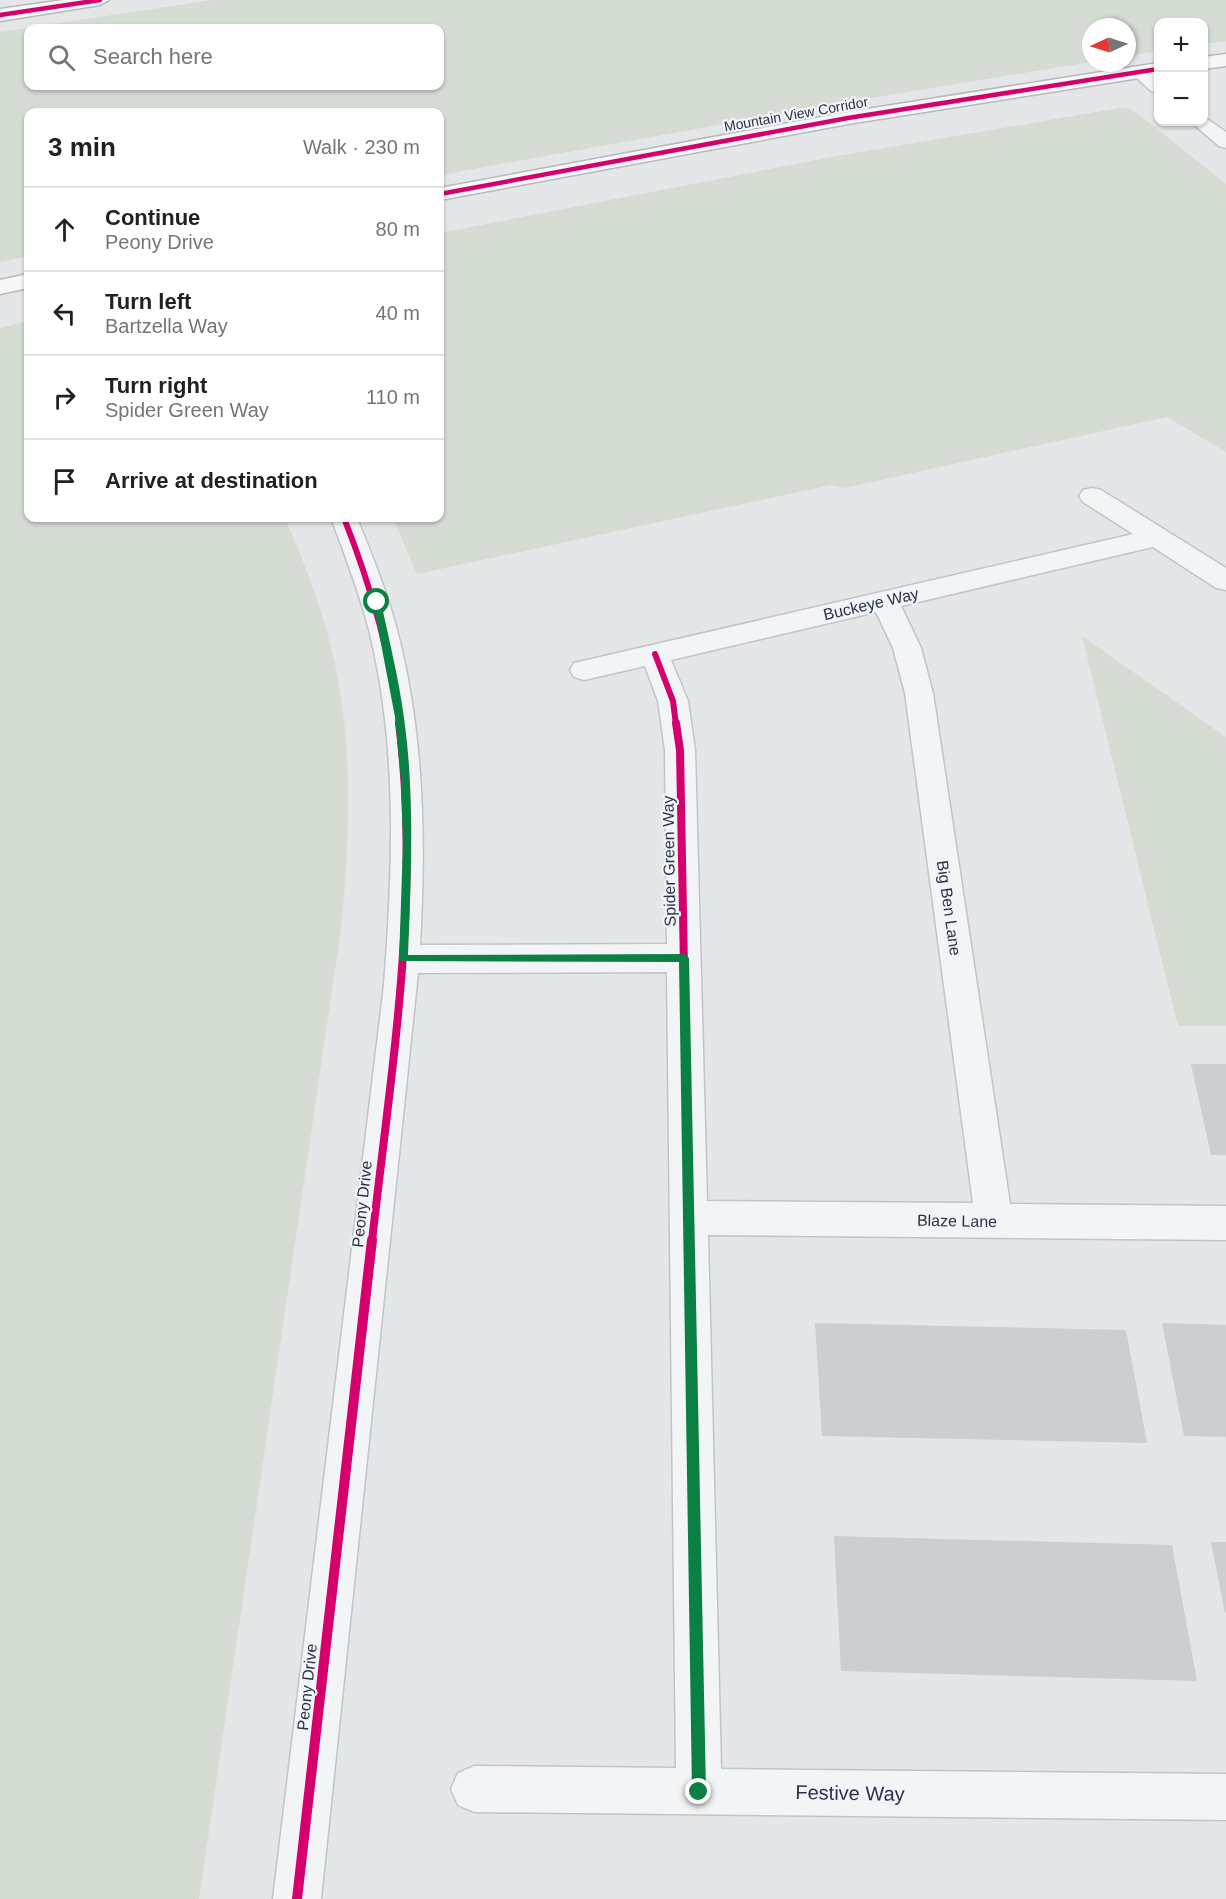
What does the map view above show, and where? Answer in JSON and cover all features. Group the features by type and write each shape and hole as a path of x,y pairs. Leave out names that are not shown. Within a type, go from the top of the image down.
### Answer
{"highway":[{"path":"0,15 100,0"},
{"path":"1208,62 1226,60"},
{"name":"Mountain View Corridor","path":"444,193 825,122 1149,70"},
{"path":"0,287 24,282"}],"street":[{"path":"1206,126 1226,141"},
{"path":"1092,496 1226,581"},
{"name":"Peony Drive","path":"297,1899 402,959 408,844 400,717 377,602 346,522"},
{"name":"Buckeye Way","path":"584,670 1157,537"},
{"name":"Big Ben Lane","path":"884,600 907,648 919,693 994,1221"},
{"name":"Spider Green Way","path":"655,654 673,701 678,725 699,1792"},
{"path":"402,959 684,958"},
{"name":"Blaze Lane","path":"689,1218 1226,1223"},
{"name":"Festive Way","path":"474,1789 1226,1797"}],"shaded area":[{"path":"212,0 1226,0 1226,41 1208,43 1208,18 1154,18 1154,52 1136,55 1136,18 1082,18 1082,63 858,100 444,174 444,108 24,108 24,257 0,262 0,32 24,28 24,90 444,90 444,24 53,24"},
{"path":"1120,108 1130,109 1141,116 1226,184 1226,452 1167,417 845,488 831,485 417,574 395,522 444,522 444,232 832,157"},
{"path":"24,322 24,522 287,522 311,581 327,630 344,717 348,823 341,929 199,1899 0,1899 0,328"},
{"path":"1082,636 1226,737 1226,1026 1178,1026"}],"building":[{"path":"1191,1064 1226,1064 1226,1155 1211,1155"},
{"path":"815,1323 1126,1330 1147,1443 822,1436"},
{"path":"1162,1323 1226,1325 1226,1437 1184,1436"},
{"path":"834,1536 1172,1545 1197,1681 841,1671"},
{"path":"1211,1542 1226,1542 1226,1613 1225,1613"}],"cycle path":[{"path":"0,15 100,0"},
{"path":"444,193 848,118 1154,70"},
{"path":"297,1899 401,985 405,925 406,806 395,689 383,631 366,574 346,522"},
{"path":"655,654 673,701 680,750 699,1792"}],"route":[{"path":"377,602 390,657 400,717 406,781 408,844 402,959 684,958 699,1792"}]}
